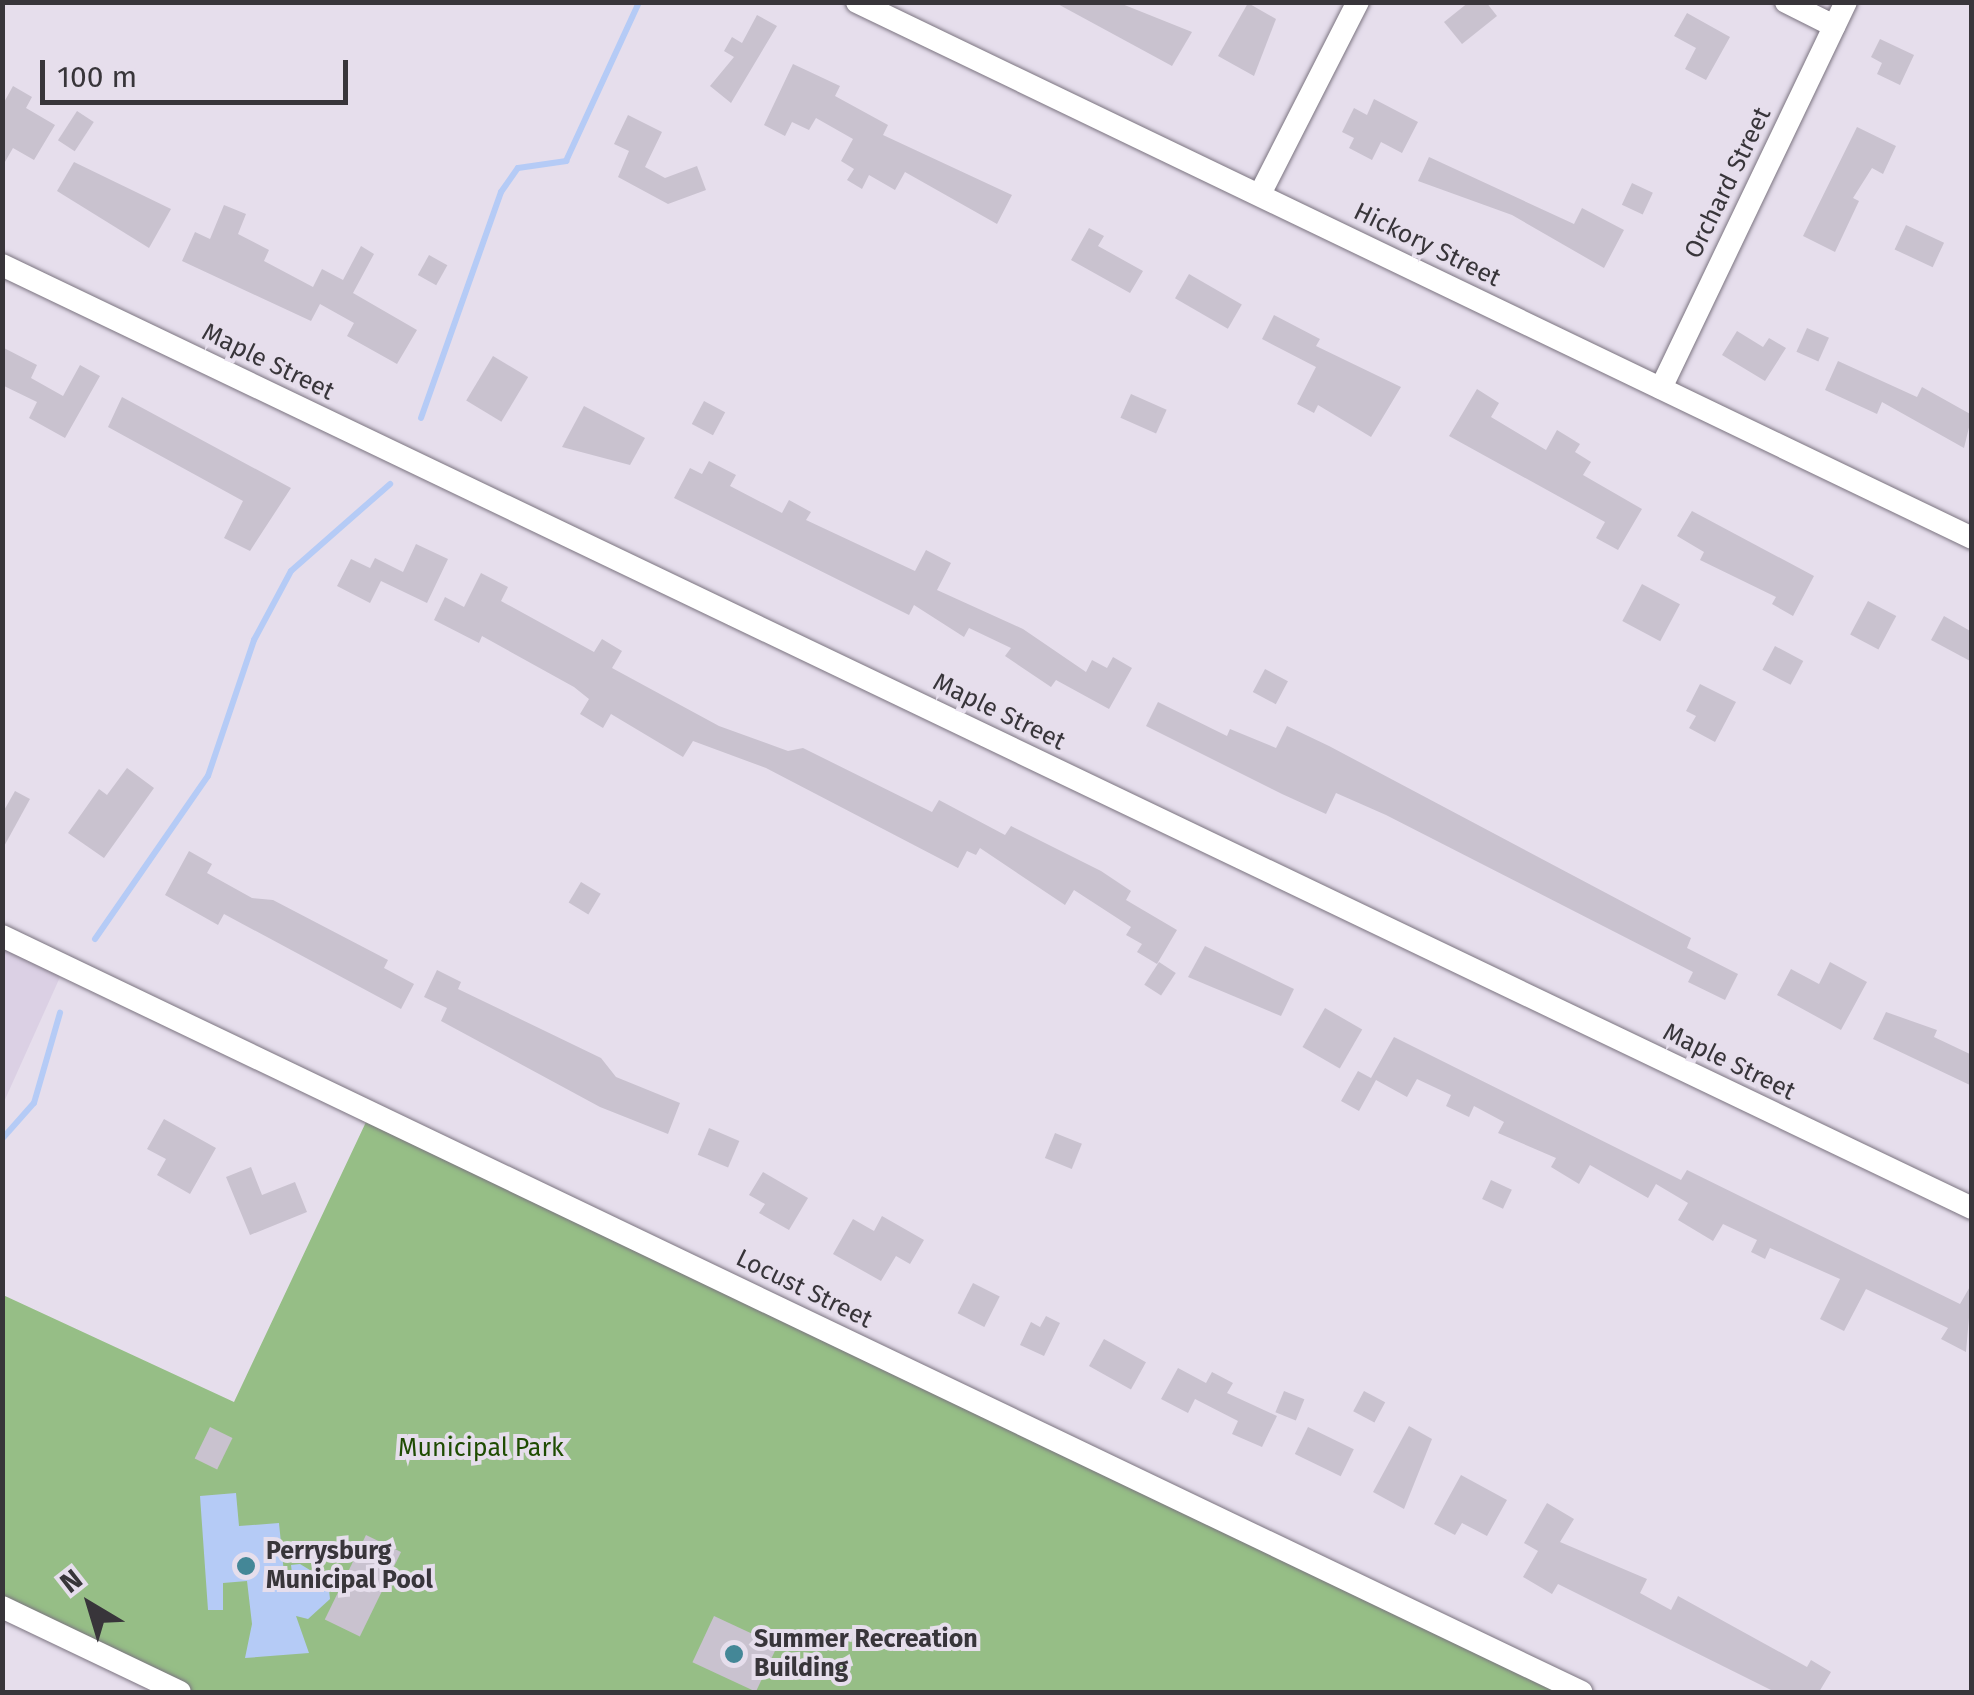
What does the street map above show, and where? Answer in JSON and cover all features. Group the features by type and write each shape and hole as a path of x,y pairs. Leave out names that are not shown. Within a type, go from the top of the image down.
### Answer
{"street":[{"name":"Hickory Street","path":"857,2 899,12 1260,194 1972,538"},
{"path":"1260,194 1358,2"},
{"path":"1786,2 1834,26"},
{"name":"Orchard Street","path":"1661,388 1846,2"},
{"name":"Maple Street","path":"2,265 1972,1208"},
{"name":"Locust Street","path":"2,936 1580,1692"},
{"path":"2,1607 180,1692"}],"shaded area":[{"path":"3,936 65,966 3,1104"}],"green space":[{"name":"Municipal Park","path":"366,1122 1559,1692 192,1692 3,1604 3,1295 234,1402"}],"water":[{"path":"236,1493 239,1526 279,1523 285,1583 293,1582 291,1565 300,1564 328,1581 330,1599 308,1619 296,1616 309,1653 245,1658 252,1624 247,1581 223,1583 223,1610 208,1610 200,1496"}],"building":[{"path":"1054,2 1117,2 1192,32 1172,66"},
{"path":"1469,2 1486,2 1497,16 1462,44 1444,22"},
{"path":"1248,3 1276,19 1254,76 1218,56"},
{"path":"1687,13 1730,37 1706,80 1685,69 1696,48 1674,36"},
{"path":"757,15 777,26 731,103 710,86 734,57 724,51 732,37 742,43"},
{"path":"1880,39 1914,55 1900,85 1877,74 1882,63 1871,57"},
{"path":"793,64 840,86 835,96 888,125 883,135 1012,195 997,224 905,172 895,190 869,175 862,189 847,180 854,169 841,161 853,139 816,118 809,130 792,122 785,136 764,125"},
{"path":"13,86 32,97 26,108 55,125 34,160 13,148 2,167 2,106"},
{"path":"1374,99 1418,122 1402,153 1381,142 1372,160 1349,148 1354,138 1342,132 1354,108 1367,115"},
{"path":"77,111 94,122 75,151 58,140"},
{"path":"628,115 662,132 645,167 665,178 697,166 706,190 668,204 618,177 629,151 614,144"},
{"path":"1857,127 1896,146 1883,174 1872,168 1853,198 1859,201 1835,252 1803,236"},
{"path":"1429,157 1574,224 1582,208 1624,230 1604,268 1512,215 1418,181"},
{"path":"74,162 171,209 149,248 57,191"},
{"path":"1632,183 1653,193 1643,214 1622,205"},
{"path":"224,205 246,214 238,234 269,250 264,261 313,287 322,269 343,280 361,246 374,254 353,293 417,330 397,364 347,336 354,323 320,304 311,321 182,261 195,232 210,239"},
{"path":"1906,225 1944,243 1933,267 1895,249"},
{"path":"1089,228 1104,236 1098,246 1143,271 1130,293 1071,260"},
{"path":"429,255 447,265 436,285 418,275"},
{"path":"1189,274 1242,304 1228,329 1175,298"},
{"path":"1274,315 1320,339 1316,346 1401,387 1371,437 1318,405 1314,413 1297,404 1316,367 1262,339"},
{"path":"1807,328 1829,338 1818,362 1796,352"},
{"path":"1737,331 1763,347 1769,338 1786,348 1765,381 1722,355"},
{"path":"2,347 37,365 31,378 63,396 80,365 100,376 65,438 29,418 37,402 2,385"},
{"path":"493,356 528,377 501,422 466,401"},
{"path":"1838,361 1917,397 1922,387 1972,415 1964,448 1882,402 1877,414 1825,390"},
{"path":"1477,389 1499,403 1491,417 1546,450 1557,430 1580,444 1575,452 1591,462 1583,475 1642,509 1618,550 1596,538 1605,522 1449,436"},
{"path":"1131,394 1167,410 1156,434 1120,418"},
{"path":"122,397 291,488 250,551 224,538 243,501 108,427"},
{"path":"704,401 725,412 713,435 692,424"},
{"path":"584,406 645,438 630,465 562,447"},
{"path":"709,461 736,475 730,486 782,513 789,500 811,512 806,520 915,571 926,550 951,563 937,590 1023,629 1086,672 1092,660 1107,668 1113,657 1132,668 1109,709 1056,680 1051,687 1005,656 1011,648 969,628 964,637 914,605 909,615 674,498 690,468 702,474"},
{"path":"1692,511 1814,576 1793,616 1772,604 1776,597 1700,560 1704,552 1677,536"},
{"path":"416,544 448,559 427,603 381,581 370,603 337,586 351,559 370,568 375,558 403,572"},
{"path":"481,573 508,587 501,601 594,652 602,639 622,651 612,668 719,726 788,751 803,748 932,812 939,800 1005,835 1011,826 1101,871 1131,891 1126,900 1177,930 1157,964 1137,952 1142,944 1126,935 1131,927 1074,890 1065,905 980,848 976,855 967,851 958,868 766,768 693,741 683,757 611,714 603,728 580,714 589,699 574,687 482,636 479,643 434,620 445,597 464,607"},
{"path":"1642,584 1680,604 1660,641 1622,621"},
{"path":"1868,601 1896,616 1878,650 1850,635"},
{"path":"1944,616 1972,632 1972,662 1931,640"},
{"path":"1775,646 1803,661 1791,685 1762,670"},
{"path":"1265,669 1288,681 1276,704 1253,692"},
{"path":"1700,684 1736,702 1715,742 1689,728 1696,716 1686,711"},
{"path":"1158,702 1227,736 1230,729 1276,748 1287,726 1691,938 1687,948 1738,974 1725,1000 1688,982 1693,972 1386,815 1336,793 1326,814 1282,794 1146,726"},
{"path":"127,768 154,788 104,858 68,833 99,789 107,795"},
{"path":"15,791 30,799 2,850 2,814"},
{"path":"189,851 212,864 207,873 252,898 273,900 388,960 384,968 414,984 401,1009 224,914 218,925 165,895"},
{"path":"581,882 601,894 588,914 569,903"},
{"path":"1205,946 1294,989 1281,1016 1188,977"},
{"path":"1159,962 1176,973 1161,996 1144,985"},
{"path":"1830,962 1867,982 1841,1030 1777,995 1791,969 1819,984"},
{"path":"437,970 461,982 458,989 601,1058 616,1077 680,1103 668,1134 600,1107 441,1021 447,1008 424,997"},
{"path":"1325,1008 1362,1030 1340,1068 1302,1047"},
{"path":"1886,1012 1937,1030 1934,1037 1972,1055 1972,1086 1873,1039"},
{"path":"1394,1037 1681,1180 1687,1170 1960,1304 1972,1283 1966,1352 1941,1339 1948,1328 1866,1289 1844,1331 1820,1319 1840,1279 1770,1248 1765,1259 1751,1252 1757,1240 1723,1224 1713,1241 1678,1220 1688,1203 1656,1184 1648,1198 1590,1165 1579,1184 1551,1167 1556,1158 1498,1133 1504,1122 1474,1106 1469,1117 1446,1106 1451,1095 1417,1079 1407,1097 1376,1080 1359,1111 1341,1101 1358,1071 1371,1078"},
{"path":"164,1119 216,1148 190,1194 157,1175 166,1159 147,1149"},
{"path":"709,1128 739,1141 728,1168 698,1155"},
{"path":"1055,1133 1082,1144 1072,1169 1045,1158"},
{"path":"251,1167 262,1195 295,1182 307,1212 250,1235 226,1177"},
{"path":"763,1172 808,1198 789,1230 759,1213 765,1204 749,1195"},
{"path":"1491,1180 1512,1190 1503,1209 1482,1199"},
{"path":"882,1216 924,1240 910,1264 896,1256 881,1281 833,1254 853,1219 874,1231"},
{"path":"973,1283 1000,1297 984,1327 958,1313"},
{"path":"1046,1316 1060,1323 1044,1356 1020,1345 1031,1322 1040,1327"},
{"path":"1104,1339 1146,1362 1131,1389 1089,1366"},
{"path":"1178,1368 1206,1383 1212,1372 1233,1383 1227,1393 1277,1416 1262,1447 1232,1434 1238,1421 1195,1399 1188,1413 1161,1399"},
{"path":"1284,1391 1304,1399 1296,1421 1275,1412"},
{"path":"1364,1391 1385,1402 1374,1423 1353,1411"},
{"path":"1409,1426 1432,1439 1404,1509 1373,1492"},
{"path":"210,1427 232,1438 217,1469 195,1458"},
{"path":"1308,1427 1354,1449 1341,1476 1295,1454"},
{"path":"1461,1475 1507,1500 1487,1536 1462,1523 1455,1535 1434,1524"},
{"path":"1547,1503 1574,1519 1560,1542 1647,1579 1640,1593 1671,1610 1678,1596 1807,1667 1811,1660 1831,1672 1819,1692 1775,1692 1558,1584 1552,1594 1523,1577 1538,1551 1524,1543"},
{"path":"366,1535 401,1552 360,1637 325,1619"},
{"name":"Summer Recreation Building","path":"714,1616 777,1646 756,1692 692,1662"}],"waterway":[{"path":"421,418 501,192 518,168 566,161 639,2"},
{"path":"95,939 208,776 254,640 291,571 390,484"},
{"path":"2,1139 34,1103 60,1013"}],"place":[{"name":"Perrysburg Municipal Pool","path":"246,1566"},
{"name":"Summer Recreation Building","path":"734,1654"}]}
